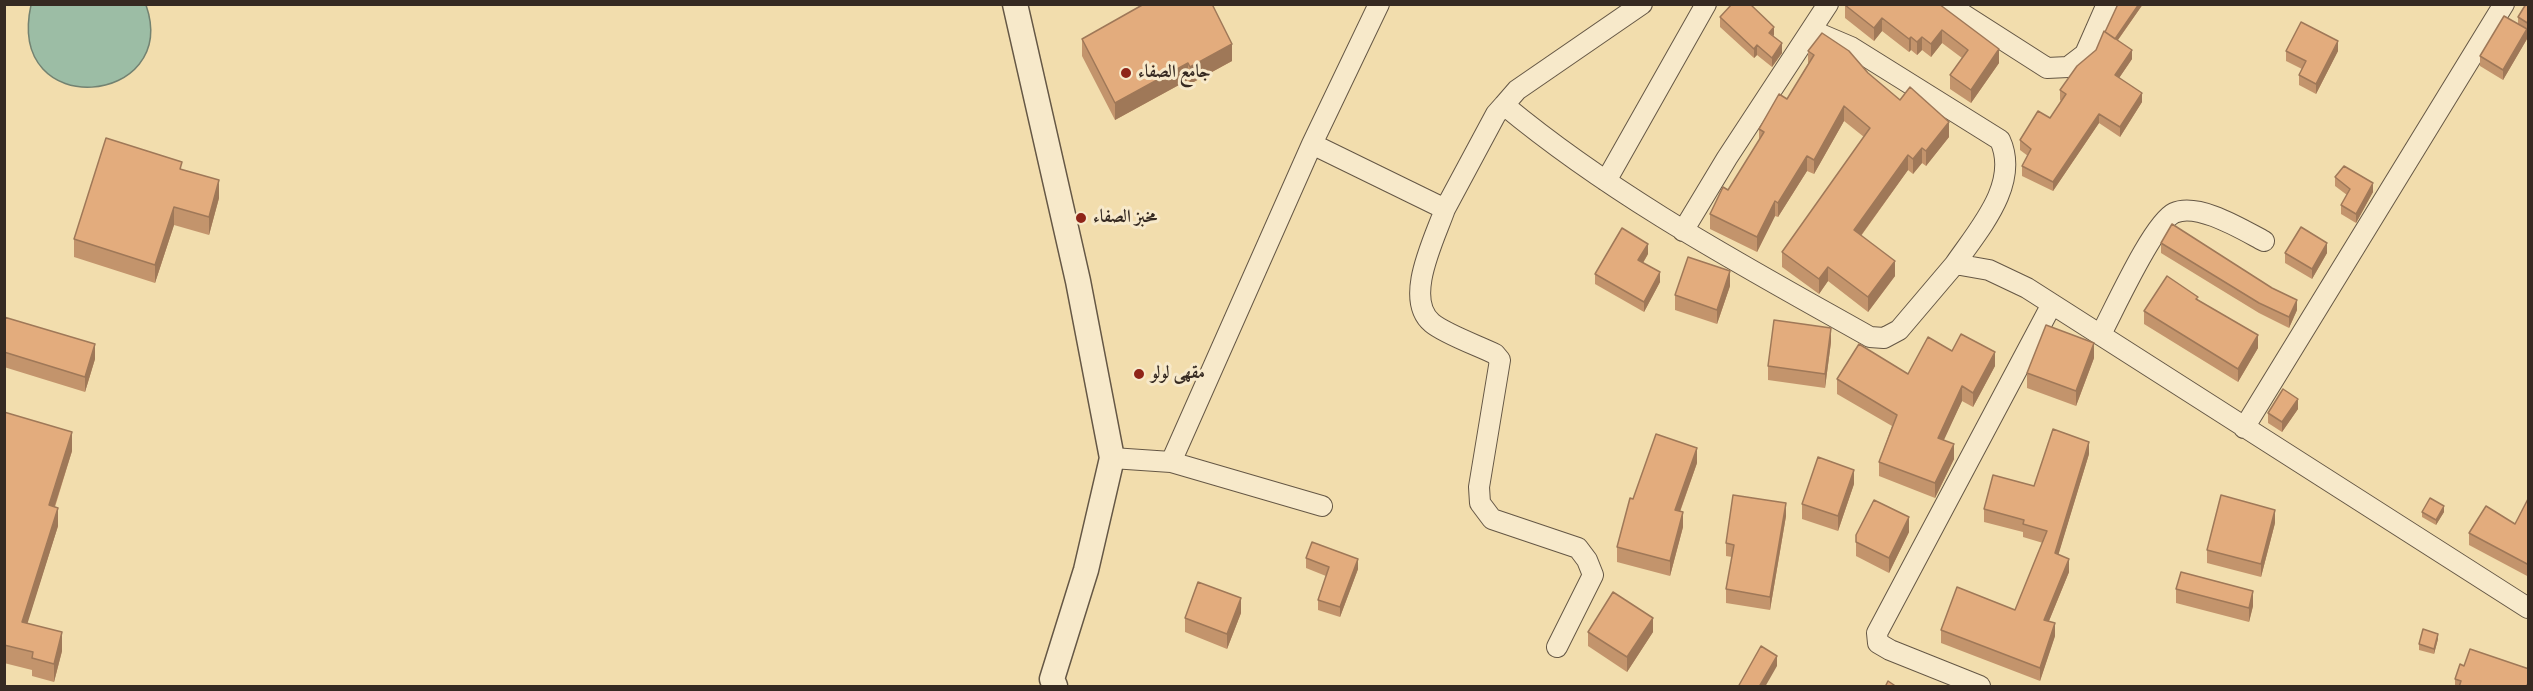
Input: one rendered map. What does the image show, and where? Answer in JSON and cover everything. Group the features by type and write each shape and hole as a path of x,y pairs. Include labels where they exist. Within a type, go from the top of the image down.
{"street":[{"path":"1015,4 1078,281 1112,458 1086,570 1052,680 1055,687"},
{"path":"1171,462 1312,144 1379,4"},
{"path":"1557,647 1593,575 1587,560 1578,548 1491,519 1480,503 1479,487 1500,360 1495,354 1431,323 1419,303 1420,284 1445,209 1496,114 1518,90 1642,4"},
{"path":"1606,181 1706,4"},
{"path":"1683,231 1727,158 1828,4"},
{"path":"1947,4 2047,68 2068,67 2085,54 2107,4"},
{"path":"2244,428 2504,4"},
{"path":"1504,105 1606,181 1683,231 1870,337 1884,338 1899,330 1955,264 1998,196 2007,168 2007,154 2000,140 1851,46 1811,30"},
{"path":"1312,144 1445,209"},
{"path":"2101,334 2158,227 2175,212 2188,210 2226,220 2264,241"},
{"path":"1955,264 1989,270 2026,288 2529,608"},
{"path":"1980,687 1890,650 1878,643 1877,633 2052,304"},
{"path":"1112,458 1171,462 1322,506"}],"shaded area":[{"path":"31,5 146,5 150,39 139,64 118,80 92,87 65,83 43,69 30,43"}],"building":[{"path":"1144,4 1212,4 1232,44 1190,67 1188,63 1115,103 1082,39"},
{"path":"1732,4 1750,4 1774,27 1769,33 1782,43 1772,58 1757,45 1754,49 1720,17"},
{"path":"1846,4 1939,4 1999,49 1971,90 1950,75 1968,50 1942,30 1931,44 1922,37 1917,42 1911,37 1909,39 1882,18 1874,28"},
{"path":"2118,4 2139,4 2115,39 2105,32"},
{"path":"2526,4 2529,4 2529,24 2518,17"},
{"path":"2504,16 2527,29 2503,70 2480,56"},
{"path":"2301,22 2338,41 2316,84 2299,75 2306,61 2286,51"},
{"path":"2104,31 2132,50 2115,75 2142,93 2120,127 2099,114 2053,182 2022,166 2031,149 2020,140 2038,111 2050,118 2066,94 2060,90 2077,66 2096,50"},
{"path":"1822,33 1849,51 1868,73 1900,100 1910,87 1949,122 1926,151 1922,148 1913,159 1908,155 1854,230 1895,261 1868,297 1828,267 1819,279 1782,252 1870,128 1844,106 1814,160 1807,156 1778,203 1775,201 1757,237 1710,214 1723,187 1728,190 1764,132 1759,129 1779,94 1787,99 1814,55 1808,51"},
{"path":"106,138 182,162 180,169 219,180 209,217 174,207 155,265 74,239"},
{"path":"2344,166 2373,183 2356,214 2341,205 2350,189 2335,177"},
{"path":"2172,224 2272,288 2297,300 2289,317 2259,303 2161,243"},
{"path":"2301,227 2327,243 2312,269 2285,253"},
{"path":"1622,228 1648,244 1638,260 1660,272 1644,302 1595,274"},
{"path":"1688,257 1730,271 1717,310 1675,295"},
{"path":"2167,276 2198,297 2196,299 2258,335 2238,369 2144,311"},
{"path":"4,317 95,344 85,377 4,352"},
{"path":"1774,320 1831,328 1825,374 1768,366"},
{"path":"2046,325 2094,343 2076,391 2027,373"},
{"path":"1961,334 1995,352 1973,393 1962,386 1938,438 1954,444 1935,483 1879,462 1897,415 1837,379 1859,344 1908,374 1928,337 1952,351"},
{"path":"2283,389 2298,399 2282,422 2268,413"},
{"path":"4,412 72,432 49,505 58,508 22,622 62,632 54,664 32,658 33,652 4,645"},
{"path":"2053,429 2089,442 2055,553 2069,559 2044,620 2055,623 2040,668 1941,630 1957,587 2015,610 2047,531 2023,524 2024,520 1984,509 1993,475 2034,486"},
{"path":"1656,434 1697,448 1675,510 1683,512 1670,561 1617,547 1630,498 1633,499"},
{"path":"1818,457 1854,470 1838,516 1802,504"},
{"path":"1733,495 1786,503 1770,597 1726,589 1734,545 1726,543"},
{"path":"2221,495 2275,510 2261,564 2207,550"},
{"path":"2529,497 2529,565 2469,533 2486,506 2515,524"},
{"path":"2430,498 2444,506 2436,520 2422,512"},
{"path":"1874,500 1909,517 1889,558 1856,542 1856,535"},
{"path":"1312,542 1358,559 1340,607 1318,600 1329,567 1306,558"},
{"path":"2181,572 2253,591 2249,608 2176,589"},
{"path":"1198,582 1241,598 1227,634 1185,618"},
{"path":"1613,592 1653,618 1627,657 1588,632"},
{"path":"2423,629 2438,634 2434,649 2419,644"},
{"path":"1761,646 1777,656 1759,687 1738,687"},
{"path":"2470,649 2529,669 2529,681 2526,687 2459,687 2461,681 2455,679 2460,664 2464,666"},
{"path":"1888,681 1897,687 1885,687"}],"place":[{"name":"جامع الصفاء","path":"1126,73"},
{"name":"مخبز الصفاء","path":"1081,218"},
{"name":"مقهى لولو","path":"1139,374"}]}
